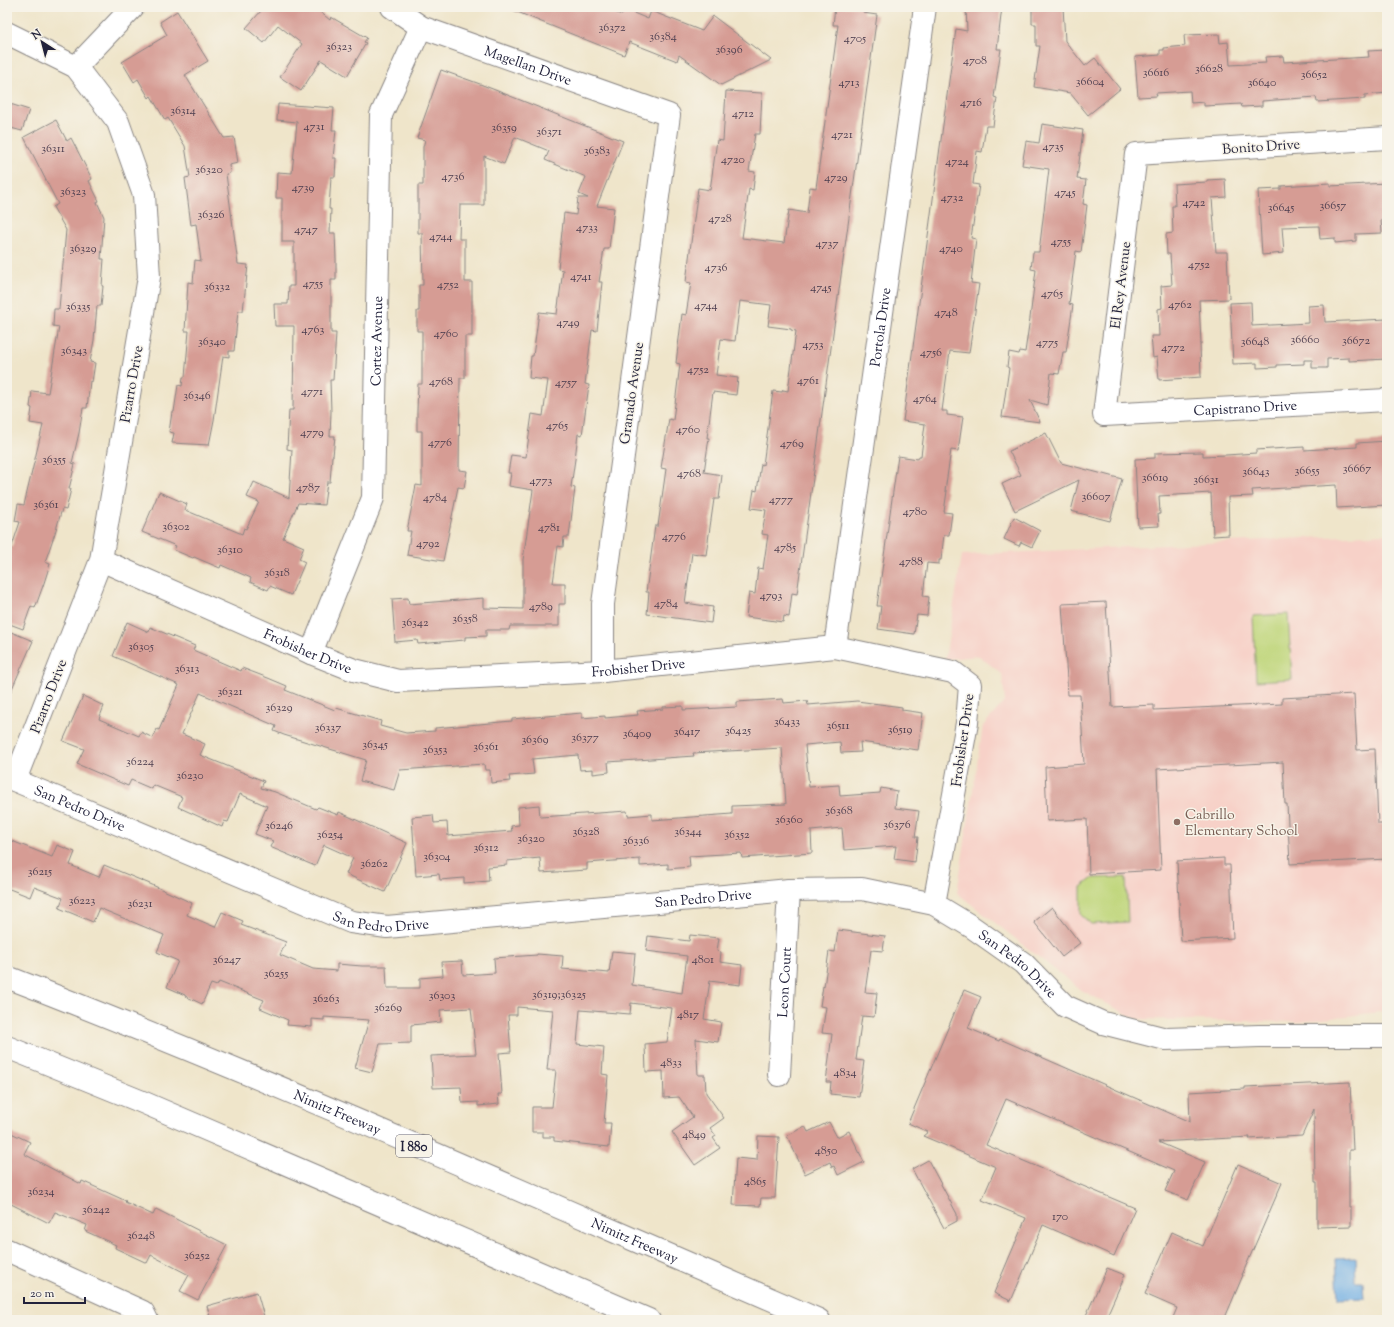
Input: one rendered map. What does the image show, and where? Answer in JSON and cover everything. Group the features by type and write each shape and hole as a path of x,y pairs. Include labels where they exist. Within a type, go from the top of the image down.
{"main road":[{"path":"76,67 133,7"},
{"name":"Magellan Drive","path":"392,7 422,27 669,115"},
{"name":"Portola Drive","path":"835,647 925,7"},
{"name":"Cortez Avenue","path":"311,652 373,498 381,115 422,27"},
{"name":"Pizarro Drive","path":"7,33 76,67 118,122 144,195 149,277 101,560 11,778"},
{"name":"Granado Avenue","path":"603,671 603,604 669,115"},
{"name":"Bonito Drive","path":"1136,154 1387,138"},
{"name":"El Rey Avenue","path":"1104,415 1136,154"},
{"name":"Capistrano Drive","path":"1104,415 1387,400"},
{"name":"Frobisher Drive","path":"101,560 354,670 398,681 603,671 835,647 953,672 970,685 967,723 934,904"},
{"name":"San Pedro Drive","path":"11,778 350,922 387,926 789,890 862,889 934,904 972,927 1023,963 1065,1006 1103,1023 1166,1039 1259,1036 1387,1036"},
{"name":"Leon Court","path":"779,1075 789,890"},
{"name":"Nimitz Freeway","path":"7,977 176,1044 286,1090 819,1320"},
{"path":"7,1046 147,1104 649,1320"},
{"path":"7,1250 143,1312 148,1320"}],"shaded area":[{"name":"Cabrillo Elementary School","path":"1387,534 1387,692 1383,692 1387,752 1387,1011 1300,1022 1136,1019 1081,990 957,893 983,726 1005,701 1002,674 979,656 945,659 962,555"}],"green space":[{"path":"1288,614 1292,679 1256,681 1253,616"},
{"path":"1383,692 1387,692 1387,752"},
{"path":"1126,877 1128,922 1091,924 1081,915 1081,887 1093,878"}],"water":[{"path":"1355,1257 1356,1282 1363,1282 1364,1298 1338,1299 1336,1258"}],"building":[{"path":"257,7 314,7 330,20 331,17 367,38 364,42 366,43 347,76 321,60 301,91 280,77 302,44 278,25 264,43 246,28 261,11"},
{"path":"508,7 602,7 622,15 624,9 648,19 651,11 702,31 713,16 771,60 721,85 679,55 677,61 629,42 624,55"},
{"path":"835,7 864,7 863,13 877,15 797,594 792,593 789,617 784,616 783,622 746,617 749,593 755,594 758,568 763,569 768,535 762,534 766,510 751,508 754,490 757,491 761,464 763,465 773,391 788,391 796,331 768,326 771,305 740,301 735,341 721,339 716,375 738,378 736,395 713,392 707,438 709,438 704,472 722,475 719,499 714,499 706,555 692,553 685,603 713,607 711,623 647,614 649,592 646,592 655,526 658,526 666,469 661,468 669,419 673,420 680,364 676,363 682,314 686,315 691,283 686,282 698,188 710,190 717,140 723,141 726,91 762,93 760,134 755,134 749,171 755,172 753,190 749,189 742,238 784,243 789,210 807,213 810,187 816,188 838,25 833,25"},
{"path":"966,7 1002,7 997,49 1001,49 994,97 997,98 993,126 986,126 982,152 977,151 973,184 979,185 971,238 976,239 971,283 979,284 969,353 950,351 942,411 947,411 947,415 963,417 958,451 951,450 945,491 947,491 944,512 952,513 949,535 944,535 941,560 939,560 939,564 927,563 923,596 929,597 927,616 917,615 914,634 878,629 881,606 877,606 898,456 918,459 919,456 921,456 925,424 903,421 956,29 967,31"},
{"path":"1032,7 1063,7 1065,41 1085,66 1095,58 1120,89 1088,115 1070,93 1034,87 1040,46 1036,46 1036,24 1032,24"},
{"path":"177,11 208,61 185,75 224,138 234,137 238,163 229,165 230,173 226,174 238,264 248,265 243,311 238,311 234,351 229,351 229,357 223,356 209,445 172,443 174,433 169,432 178,385 182,386 183,377 185,377 189,331 185,331 188,282 193,283 195,260 201,261 196,224 191,225 185,178 190,177 185,146 168,118 165,120 151,96 149,98 138,79 134,82 122,62 167,35 160,22"},
{"path":"1219,34 1220,43 1228,42 1230,65 1266,63 1265,57 1283,56 1284,62 1369,57 1368,51 1386,50 1387,93 1365,95 1365,99 1317,102 1316,97 1262,101 1262,106 1242,107 1241,104 1204,106 1204,102 1191,103 1190,91 1156,93 1157,96 1138,97 1135,57 1160,55 1160,50 1164,50 1164,48 1185,46 1184,35"},
{"path":"441,70 623,141 597,206 614,208 609,249 604,249 599,282 602,282 597,331 592,330 585,384 589,385 582,435 578,434 571,487 575,488 569,537 564,537 563,547 558,546 553,583 565,583 565,604 559,604 559,626 510,626 509,630 486,630 486,636 465,637 465,640 418,644 417,640 395,642 392,599 408,598 409,604 484,598 484,608 523,609 523,560 533,490 509,486 511,473 508,473 511,455 526,457 532,414 543,416 548,380 529,378 531,356 533,356 539,312 557,314 563,270 558,269 564,213 576,215 578,198 588,198 579,194 586,177 545,160 549,151 515,137 504,164 484,156 484,205 460,205 459,239 465,239 465,282 472,282 472,336 465,336 465,378 460,378 459,470 467,471 464,488 458,487 443,561 407,555 411,531 407,531 416,485 422,486 422,431 417,431 418,384 422,384 422,331 417,331 417,311 419,311 419,285 423,285 422,233 418,233 418,185 423,185 423,147 425,140 417,138"},
{"path":"7,103 29,110 22,131 7,127"},
{"path":"278,104 334,108 332,130 336,130 333,158 336,158 335,177 331,177 329,209 331,209 330,233 335,233 336,259 336,280 331,280 331,333 336,333 333,380 330,380 330,436 335,436 330,482 327,482 324,505 298,503 283,538 304,547 299,559 305,562 291,595 270,586 268,590 250,582 251,578 221,565 220,568 174,550 176,546 142,532 159,492 187,504 185,510 242,534 259,502 247,497 254,482 289,498 292,450 287,449 289,410 293,410 294,326 275,326 274,304 288,304 289,286 294,286 294,242 282,242 282,198 276,198 277,172 292,173 297,122 277,120"},
{"path":"56,120 67,141 71,138 92,179 89,181 99,201 97,202 104,217 101,259 104,259 103,286 101,306 97,306 94,340 90,362 95,363 92,382 90,381 87,408 83,408 72,463 75,464 69,489 71,489 66,510 62,509 45,562 50,564 44,583 35,608 31,606 23,629 7,623 7,561 20,522 15,521 18,504 24,505 43,425 30,423 32,408 30,407 32,391 48,393 59,327 53,326 54,309 59,309 66,230 53,207 58,204 24,137"},
{"path":"1042,124 1083,130 1077,179 1086,180 1083,204 1087,205 1081,252 1076,251 1069,304 1073,305 1066,352 1063,352 1059,374 1051,373 1047,405 1030,400 1040,422 1002,417 1009,368 1007,367 1009,352 1019,354 1020,351 1025,352 1030,318 1036,270 1031,269 1033,252 1039,252 1049,169 1022,165 1026,141 1039,143"},
{"path":"1225,179 1226,197 1212,198 1216,252 1227,252 1229,299 1199,300 1201,377 1159,380 1157,357 1153,358 1151,336 1159,336 1158,309 1162,308 1161,286 1172,285 1170,254 1167,254 1166,234 1173,233 1172,206 1175,206 1174,184 1207,182 1207,180"},
{"path":"1330,183 1330,186 1387,183 1387,220 1381,220 1382,233 1356,234 1356,241 1335,243 1335,238 1320,239 1319,226 1282,227 1284,253 1262,255 1258,190 1281,189 1281,186"},
{"path":"1251,302 1252,326 1309,323 1308,306 1324,305 1325,322 1387,319 1387,359 1349,361 1349,358 1327,359 1327,368 1312,368 1312,360 1304,360 1304,364 1277,365 1277,367 1257,368 1257,363 1233,364 1230,303"},
{"path":"1046,433 1061,463 1122,479 1110,521 1071,511 1079,480 1015,511 1002,484 1021,475 1009,451"},
{"path":"1387,441 1387,505 1337,508 1336,485 1252,490 1253,496 1228,497 1229,535 1213,536 1211,493 1159,496 1159,526 1138,527 1135,459 1155,458 1155,453 1203,452 1203,456 1226,455 1256,453 1256,450 1304,447 1304,450 1357,447 1357,443"},
{"path":"1014,517 1040,531 1032,547 1021,542 1019,546 1004,539"},
{"path":"1106,602 1112,707 1154,705 1154,710 1282,704 1282,698 1354,694 1357,750 1375,749 1378,824 1387,824 1387,859 1290,864 1283,762 1157,769 1161,870 1089,874 1087,819 1047,821 1045,767 1084,764 1080,695 1068,695 1062,604"},
{"path":"127,622 149,632 150,627 195,646 193,650 241,671 242,668 287,686 285,690 335,710 336,708 381,721 380,726 406,733 435,731 435,728 512,721 512,719 582,713 582,718 605,716 605,718 638,715 637,711 663,709 663,707 683,706 683,710 737,707 737,702 783,699 784,703 807,701 808,705 857,701 902,707 902,710 923,713 918,750 860,742 861,752 841,753 840,742 805,745 809,787 839,785 840,796 880,793 881,788 897,791 895,808 919,811 915,837 918,837 915,862 894,859 896,846 844,850 842,828 811,831 812,853 742,858 741,853 689,856 690,867 668,869 668,864 640,866 640,859 587,863 587,870 541,873 540,858 507,861 507,865 488,867 489,881 464,883 464,878 440,880 439,874 416,876 412,817 433,815 434,823 447,822 448,836 512,831 511,826 519,825 518,807 539,805 540,817 627,811 628,816 652,814 652,820 732,814 732,806 786,804 782,748 693,753 694,756 608,762 609,772 593,774 593,769 580,770 578,755 532,759 534,774 509,776 510,781 491,783 490,770 485,770 484,764 400,770 394,790 360,781 366,760 274,731 276,726 200,693 182,734 205,744 200,755 264,781 261,788 275,792 316,809 318,807 338,815 339,812 407,843 385,892 346,874 353,858 324,845 315,866 270,847 273,841 255,834 267,806 240,794 228,822 224,821 222,827 178,807 182,797 153,785 152,789 131,780 128,786 77,764 84,749 63,741 83,696 104,706 99,719 139,736 141,732 153,738 157,729 159,730 179,685 113,656"},
{"path":"11,632 33,641 7,700 7,642"},
{"path":"7,839 52,857 57,845 75,852 70,865 99,877 104,865 150,884 192,903 187,915 215,927 222,912 243,921 241,925 286,942 280,955 313,969 337,971 337,964 386,966 387,988 420,988 420,978 443,976 442,962 462,961 463,975 495,973 494,958 537,954 563,956 562,969 609,973 612,951 635,953 632,985 682,993 687,956 646,951 648,936 689,941 690,935 719,938 717,951 721,952 720,962 742,965 740,985 710,981 704,1019 721,1022 718,1042 696,1039 698,1075 705,1075 706,1093 724,1118 710,1128 716,1136 713,1138 720,1148 695,1165 672,1132 693,1117 679,1097 664,1098 663,1071 646,1072 645,1044 667,1042 672,1008 631,1003 630,1014 580,1010 577,1044 604,1047 602,1074 608,1075 604,1123 611,1123 609,1147 554,1141 554,1137 543,1137 543,1132 532,1132 532,1107 552,1107 556,1070 547,1070 553,1010 517,1007 517,1015 508,1015 511,1052 499,1053 502,1094 498,1094 499,1104 478,1106 478,1102 462,1103 461,1087 433,1088 431,1056 476,1054 471,1008 440,1010 441,1022 411,1025 411,1043 380,1044 372,1072 355,1068 369,1020 324,1017 324,1020 312,1019 312,1027 287,1025 288,1020 260,1008 264,1000 219,982 217,986 211,984 202,1004 167,987 178,961 157,952 164,935 99,908 93,922 59,908 63,898 34,887 30,897 7,888"},
{"path":"1224,858 1224,865 1230,865 1233,938 1181,941 1177,861"},
{"path":"1052,907 1080,943 1062,957 1034,922"},
{"path":"838,930 885,936 883,951 871,950 865,992 877,993 874,1017 862,1016 856,1060 864,1061 859,1097 830,1094 831,1082 826,1082 832,1034 822,1033 826,1007 820,1006 829,951 835,952"},
{"path":"964,990 981,997 968,1028 999,1041 1000,1039 1190,1122 1189,1092 1245,1089 1245,1087 1350,1082 1353,1150 1349,1150 1349,1207 1351,1207 1351,1226 1317,1227 1314,1109 1302,1136 1158,1142 1205,1162 1188,1200 1165,1191 1174,1171 1006,1099 986,1145 1135,1208 1114,1256 1043,1225 1011,1301 994,1293 1026,1218 982,1200 996,1167 923,1136 928,1132 908,1123"},
{"path":"829,1122 837,1137 849,1131 864,1162 838,1175 834,1166 832,1167 830,1162 805,1174 787,1136 805,1126 808,1132"},
{"path":"7,1131 30,1142 24,1154 81,1184 82,1181 153,1215 156,1209 227,1245 198,1300 180,1291 189,1275 151,1255 147,1263 115,1248 116,1245 85,1231 87,1225 55,1212 49,1223 7,1202"},
{"path":"758,1136 779,1137 775,1198 761,1198 760,1206 733,1205 736,1158 757,1160"},
{"path":"928,1160 957,1214 957,1221 944,1228 912,1169"},
{"path":"1238,1164 1282,1183 1224,1320 1172,1320 1177,1308 1145,1294 1172,1232 1203,1246"},
{"path":"1107,1268 1125,1275 1105,1320 1084,1320"},
{"path":"257,1292 265,1320 211,1320 207,1306"}],"place":[{"name":"Cabrillo Elementary School","path":"1177,822"}]}
